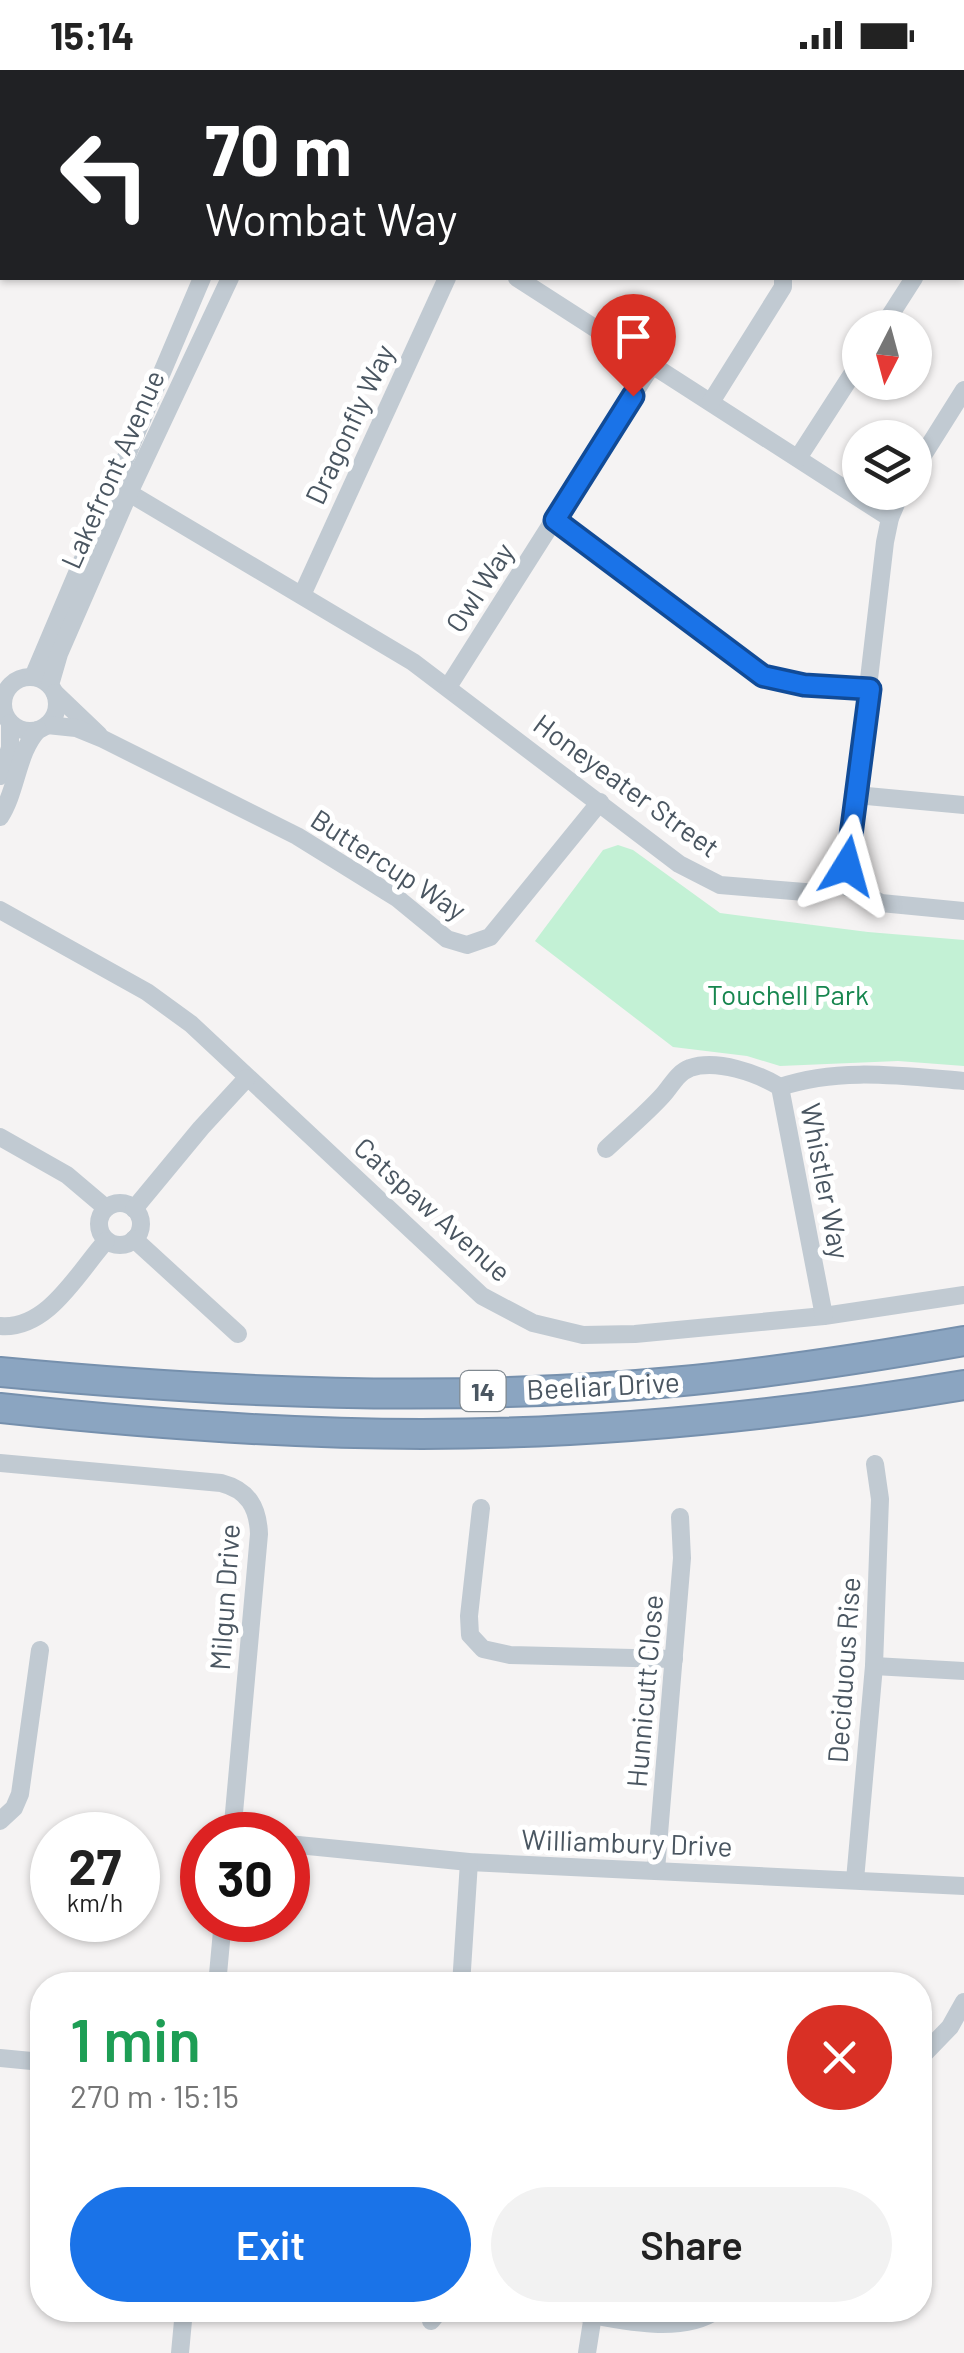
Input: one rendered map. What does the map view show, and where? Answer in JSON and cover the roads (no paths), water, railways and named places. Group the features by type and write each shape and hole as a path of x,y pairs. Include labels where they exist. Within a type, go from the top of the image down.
{"highway":[{"name":"Beeliar Drive","path":"0,1372 144,1386 297,1392 455,1392 671,1382 852,1360 964,1341"},
{"name":"Beeliar Drive","path":"0,1408 242,1429 423,1434 515,1432 768,1414 964,1385"}],"street":[{"name":"Lakefront Avenue","path":"46,685 201,280"},
{"name":"Lakefront Avenue","path":"122,488 229,280"},
{"name":"Dragonfly Way","path":"302,595 446,280"},
{"path":"519,280 890,518"},
{"path":"711,402 783,287 783,280"},
{"path":"894,310 913,280"},
{"name":"Owl Way","path":"448,687 652,364"},
{"path":"798,458 842,390"},
{"path":"932,444 961,402"},
{"name":"Honeyeater Street","path":"122,488 448,687 679,864 720,885 817,893 839,883"},
{"path":"893,510 850,851 839,883 881,903 964,911"},
{"path":"555,520 763,676 804,685 870,689"},
{"path":"0,776 10,748 4,688 19,679 46,685 58,707 30,739 15,788 0,817"},
{"name":"Buttercup Way","path":"46,685 103,739"},
{"path":"5,714 23,730 42,728"},
{"name":"Buttercup Way","path":"42,728 76,728 103,739 297,836 397,898 446,938 467,945 490,937 600,802"},
{"path":"856,795 964,805"},
{"name":"Catspaw Avenue","path":"0,910 147,992 191,1024 482,1296 533,1323 583,1334 635,1334 824,1316 964,1295"},
{"name":"Whistler Way","path":"606,1148 664,1094 679,1074 694,1066 731,1068 762,1076 780,1087 824,1316"},
{"path":"780,1087 810,1077 846,1074 964,1081"},
{"path":"134,1210 247,1078"},
{"path":"0,1137 68,1175 106,1208"},
{"path":"124,1204 134,1210 140,1228 134,1239 120,1245 106,1241 99,1228 106,1208 124,1204"},
{"path":"134,1239 238,1334"},
{"path":"0,1326 20,1325 45,1311 106,1241"},
{"name":"Milgun Drive","path":"0,1463 222,1483 235,1487 254,1504 260,1534 234,1812"},
{"name":"Deciduous Rise","path":"855,1880 874,1666 880,1499 876,1464"},
{"path":"480,1508 468,1616 470,1649 510,1655 674,1658"},
{"name":"Hunnicutt Close","path":"656,1870 682,1558 680,1517"},
{"path":"0,1821 14,1808 20,1794 40,1650"},
{"path":"874,1666 964,1671"},
{"name":"Williambury Drive","path":"310,1846 469,1862 964,1886"},
{"path":"462,1972 469,1862"},
{"path":"218,1972 222,1942"},
{"path":"932,2046 950,2027 964,2002"},
{"path":"0,2058 30,2061"},
{"path":"180,2353 183,2322"},
{"path":"587,2353 592,2322"},
{"path":"651,2322 691,2322"}],"park label":[{"name":"Touchell Park","path":"788,994"}]}
